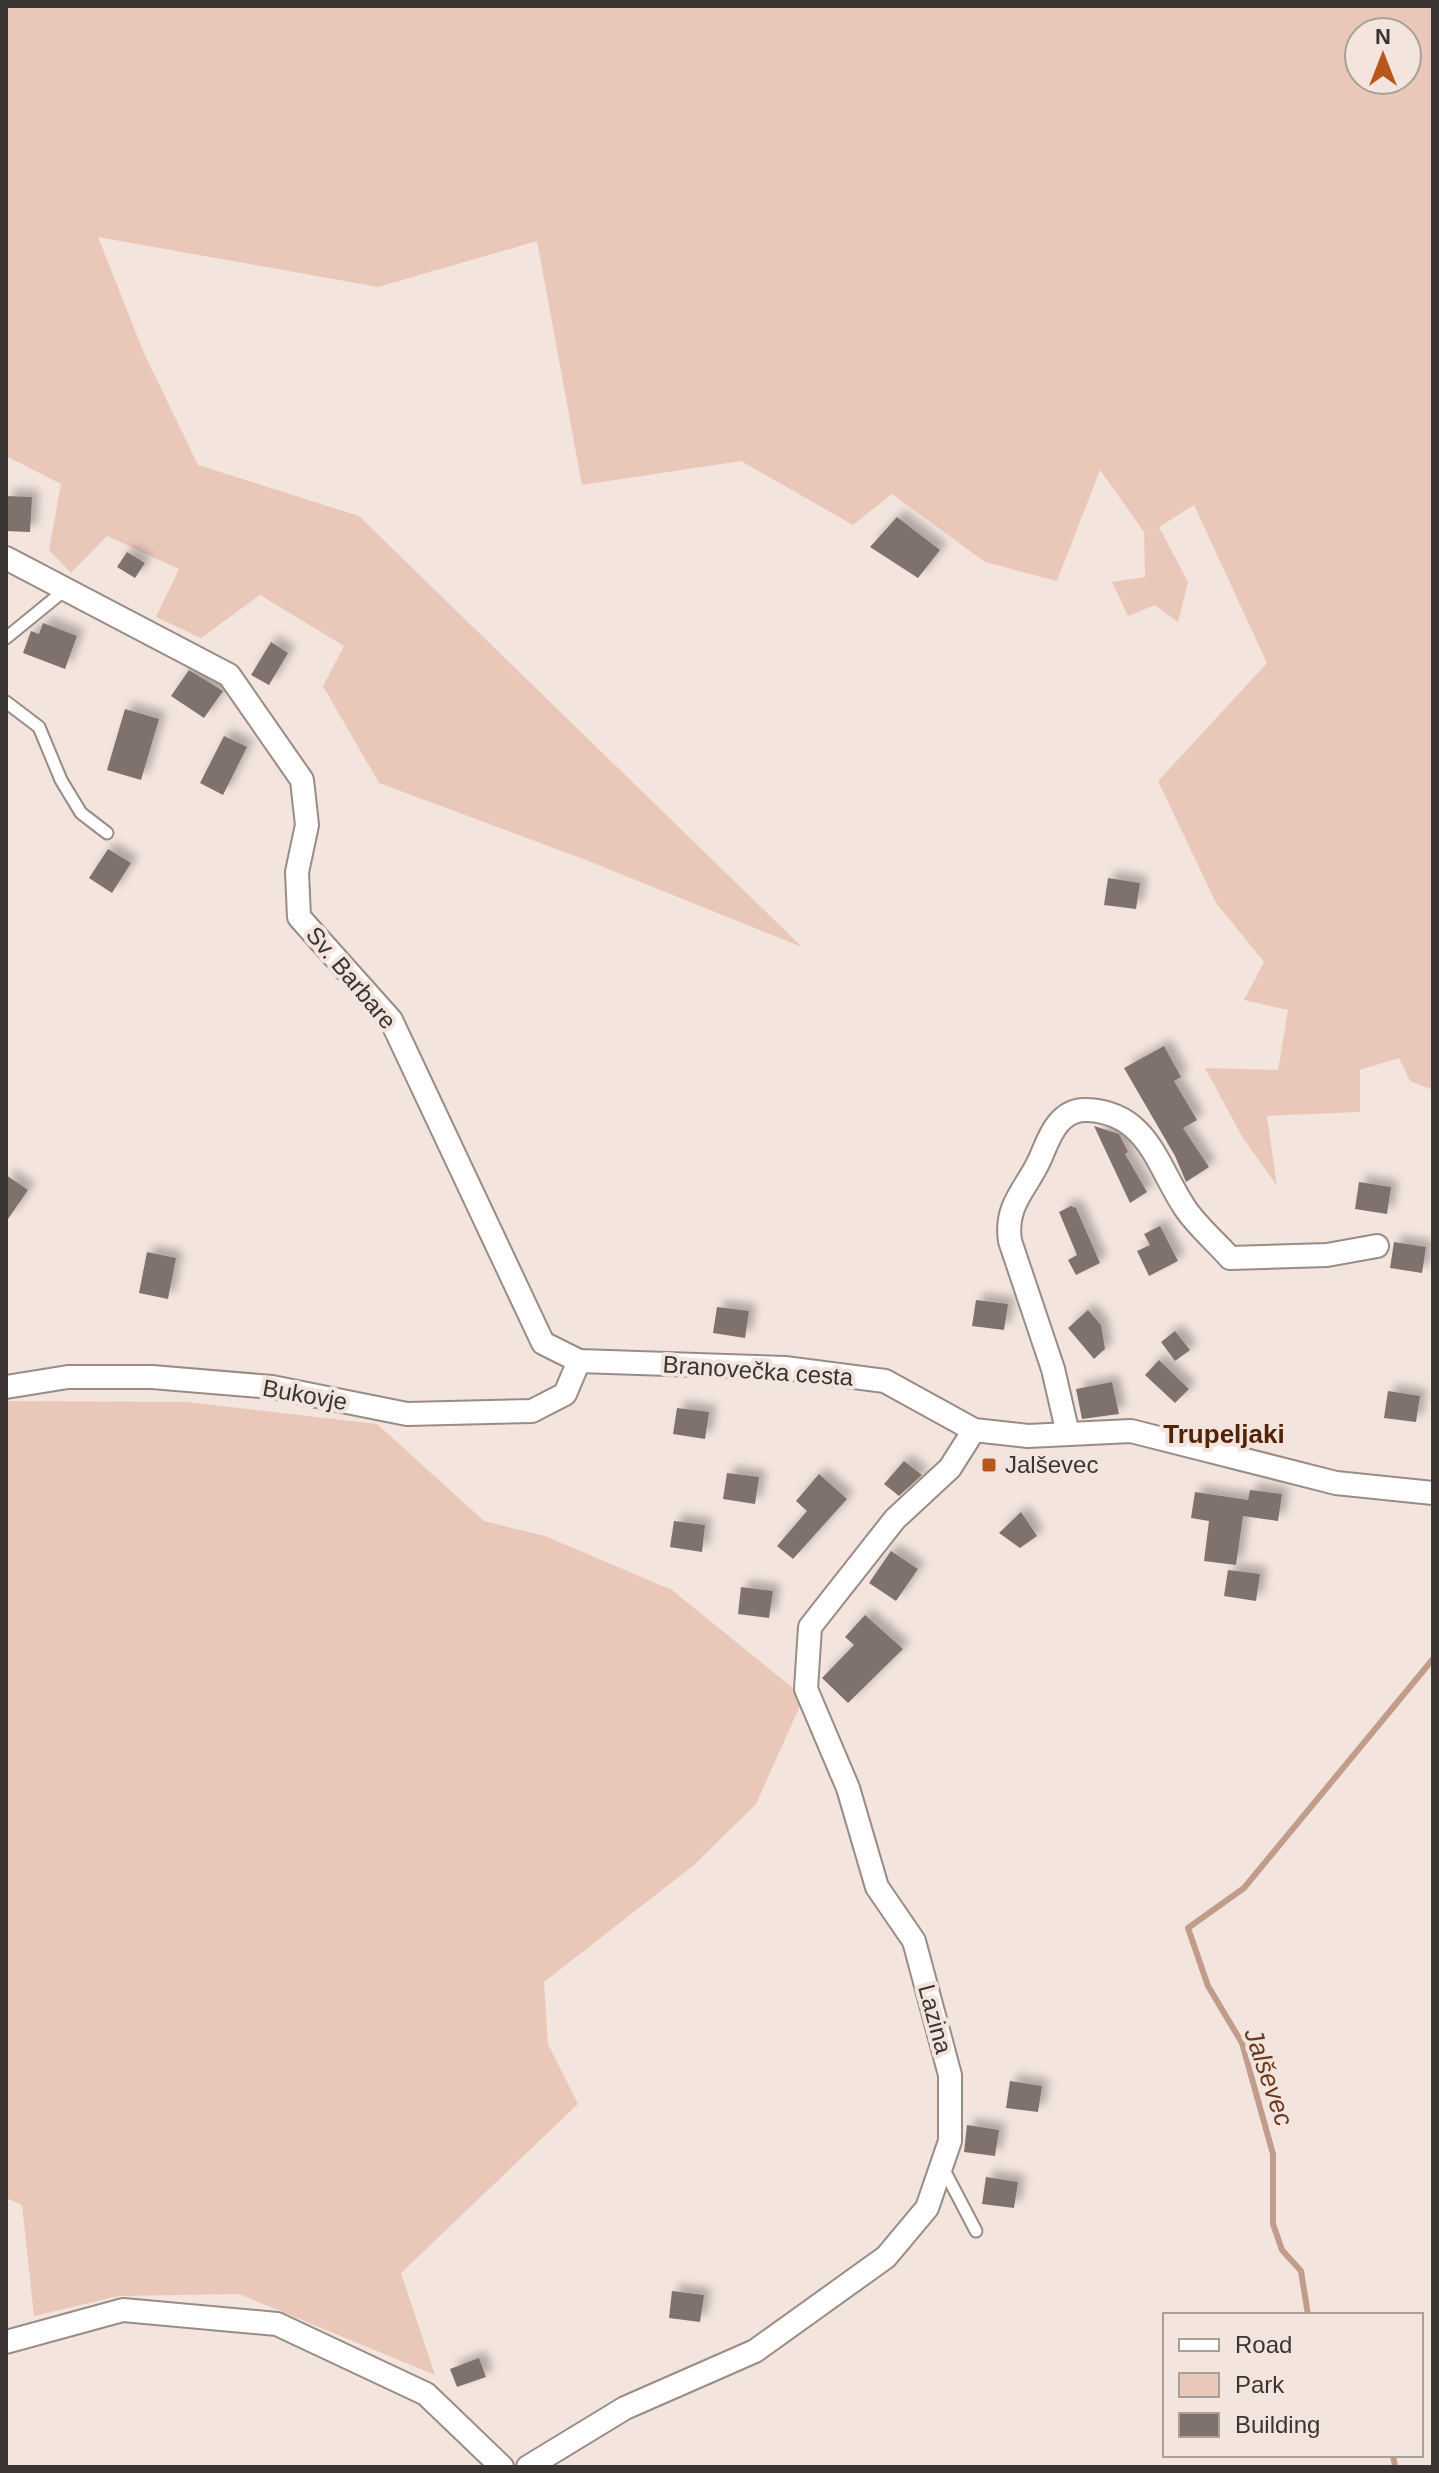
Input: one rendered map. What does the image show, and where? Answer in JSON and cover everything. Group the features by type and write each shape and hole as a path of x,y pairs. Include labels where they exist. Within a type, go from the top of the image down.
{"street":[{"name":"Sv. Barbare","path":"6,558 229,675 302,780 307,825 297,872 299,917 391,1020 543,1343 579,1361"},
{"path":"1068,1434 1053,1369 1010,1241 1007,1221 1040,1162 1053,1126 1079,1109 1107,1111 1129,1121 1156,1155 1186,1210 1230,1258 1327,1255 1377,1246"},
{"name":"Bukovje","path":"6,1387 68,1377 152,1377 272,1387 407,1414 532,1411 565,1394 579,1361"},
{"name":"Branovečka cesta","path":"579,1361 785,1368 885,1381 974,1430 1028,1436 1131,1431 1322,1480 1433,1493"},
{"name":"Lazina","path":"528,2467 625,2408 755,2351 886,2257 927,2208 950,2141 950,2075 914,1941 877,1887 848,1788 806,1689 810,1627 895,1519 950,1468 974,1430"},
{"path":"6,2342 123,2310 277,2324 426,2394 502,2467"}],"lane":[{"path":"6,638 66,589"},
{"path":"6,702 39,727 61,780 81,813 107,833"},
{"path":"943,2167 976,2231"}],"green space":[{"path":"6,6 1433,6 1433,1090 1410,1081 1399,1058 1360,1070 1360,1112 1267,1116 1277,1186 1243,1138 1205,1068 1278,1070 1288,1010 1244,1000 1264,962 1216,903 1158,781 1267,663 1194,505 1159,527 1188,582 1178,622 1155,605 1128,616 1112,582 1145,577 1144,532 1100,470 1057,581 985,562 892,494 853,525 741,461 582,485 537,241 378,287 98,237 144,353 198,465 359,516 802,947 586,860 379,783 323,686 344,646 260,595 201,638 156,617 179,569 107,536 71,573 49,550 61,484 6,456"},
{"path":"6,1401 188,1402 377,1424 484,1521 545,1536 672,1590 804,1697 756,1804 694,1865 544,1982 548,2044 578,2104 401,2273 435,2375 239,2294 119,2296 34,2316 22,2205 6,2198"}],"building":[{"path":"6,496 32,497 30,532 6,531"},
{"path":"897,517 940,550 918,578 870,547"},
{"path":"127,552 145,563 135,578 117,567"},
{"path":"43,623 77,636 65,669 23,653 31,631 39,634"},
{"path":"271,642 288,653 269,685 251,675"},
{"path":"189,670 223,691 204,718 171,696"},
{"path":"125,709 159,719 141,780 107,770"},
{"path":"224,736 247,747 223,795 200,783"},
{"path":"108,849 131,863 112,893 89,878"},
{"path":"1108,878 1140,883 1136,909 1104,905"},
{"path":"1164,1046 1181,1077 1174,1081 1197,1120 1183,1128 1209,1167 1186,1182 1175,1156 1124,1068"},
{"path":"1094,1126 1119,1134 1128,1152 1125,1154 1147,1192 1130,1203"},
{"path":"6,1175 28,1190 6,1222"},
{"path":"1359,1182 1391,1187 1387,1214 1355,1209"},
{"path":"1071,1206 1076,1208 1100,1263 1076,1275 1068,1260 1077,1255 1059,1212"},
{"path":"1160,1226 1178,1261 1149,1276 1137,1251 1150,1245 1144,1234"},
{"path":"1394,1242 1426,1247 1422,1273 1390,1268"},
{"path":"147,1252 176,1258 168,1299 139,1293"},
{"path":"976,1300 1008,1304 1004,1330 972,1326"},
{"path":"717,1307 749,1311 745,1338 713,1333"},
{"path":"1088,1310 1101,1325 1105,1349 1094,1359 1068,1328"},
{"path":"1175,1331 1190,1350 1175,1361 1161,1342"},
{"path":"1159,1360 1189,1389 1175,1403 1145,1375"},
{"path":"1112,1382 1119,1414 1082,1419 1076,1389"},
{"path":"1388,1391 1420,1396 1416,1422 1384,1418"},
{"path":"677,1408 709,1412 705,1439 673,1434"},
{"path":"904,1461 922,1475 899,1496 884,1484"},
{"path":"727,1473 759,1477 755,1504 723,1499"},
{"path":"819,1474 847,1499 793,1559 777,1546 807,1511 796,1501"},
{"path":"1250,1490 1282,1494 1278,1521 1243,1516 1236,1565 1204,1561 1209,1521 1191,1518 1195,1492 1248,1500"},
{"path":"1021,1512 1037,1536 1020,1548 999,1533"},
{"path":"674,1521 705,1525 702,1552 670,1547"},
{"path":"891,1551 918,1569 896,1601 869,1583"},
{"path":"1228,1570 1260,1574 1256,1601 1224,1596"},
{"path":"741,1587 773,1591 769,1618 738,1614"},
{"path":"865,1615 903,1649 848,1703 822,1678 854,1645 845,1637"},
{"path":"1010,2081 1042,2086 1038,2112 1006,2108"},
{"path":"967,2125 999,2130 995,2156 964,2152"},
{"path":"986,2177 1018,2182 1014,2208 982,2204"},
{"path":"672,2291 704,2295 700,2322 669,2318"},
{"path":"479,2358 486,2377 457,2387 450,2369"}],"waterway":[{"name":"Jalševec","path":"1308,2313 1301,2271 1282,2250 1273,2224 1273,2154 1242,2043 1208,1986 1188,1928 1244,1888 1433,1659"},
{"name":"Jalševec","path":"1393,2457 1395,2467"}],"place":[{"name":"Jalševec","path":"989,1465"}],"district":[{"name":"Trupeljaki","path":"1224,1434"}]}
